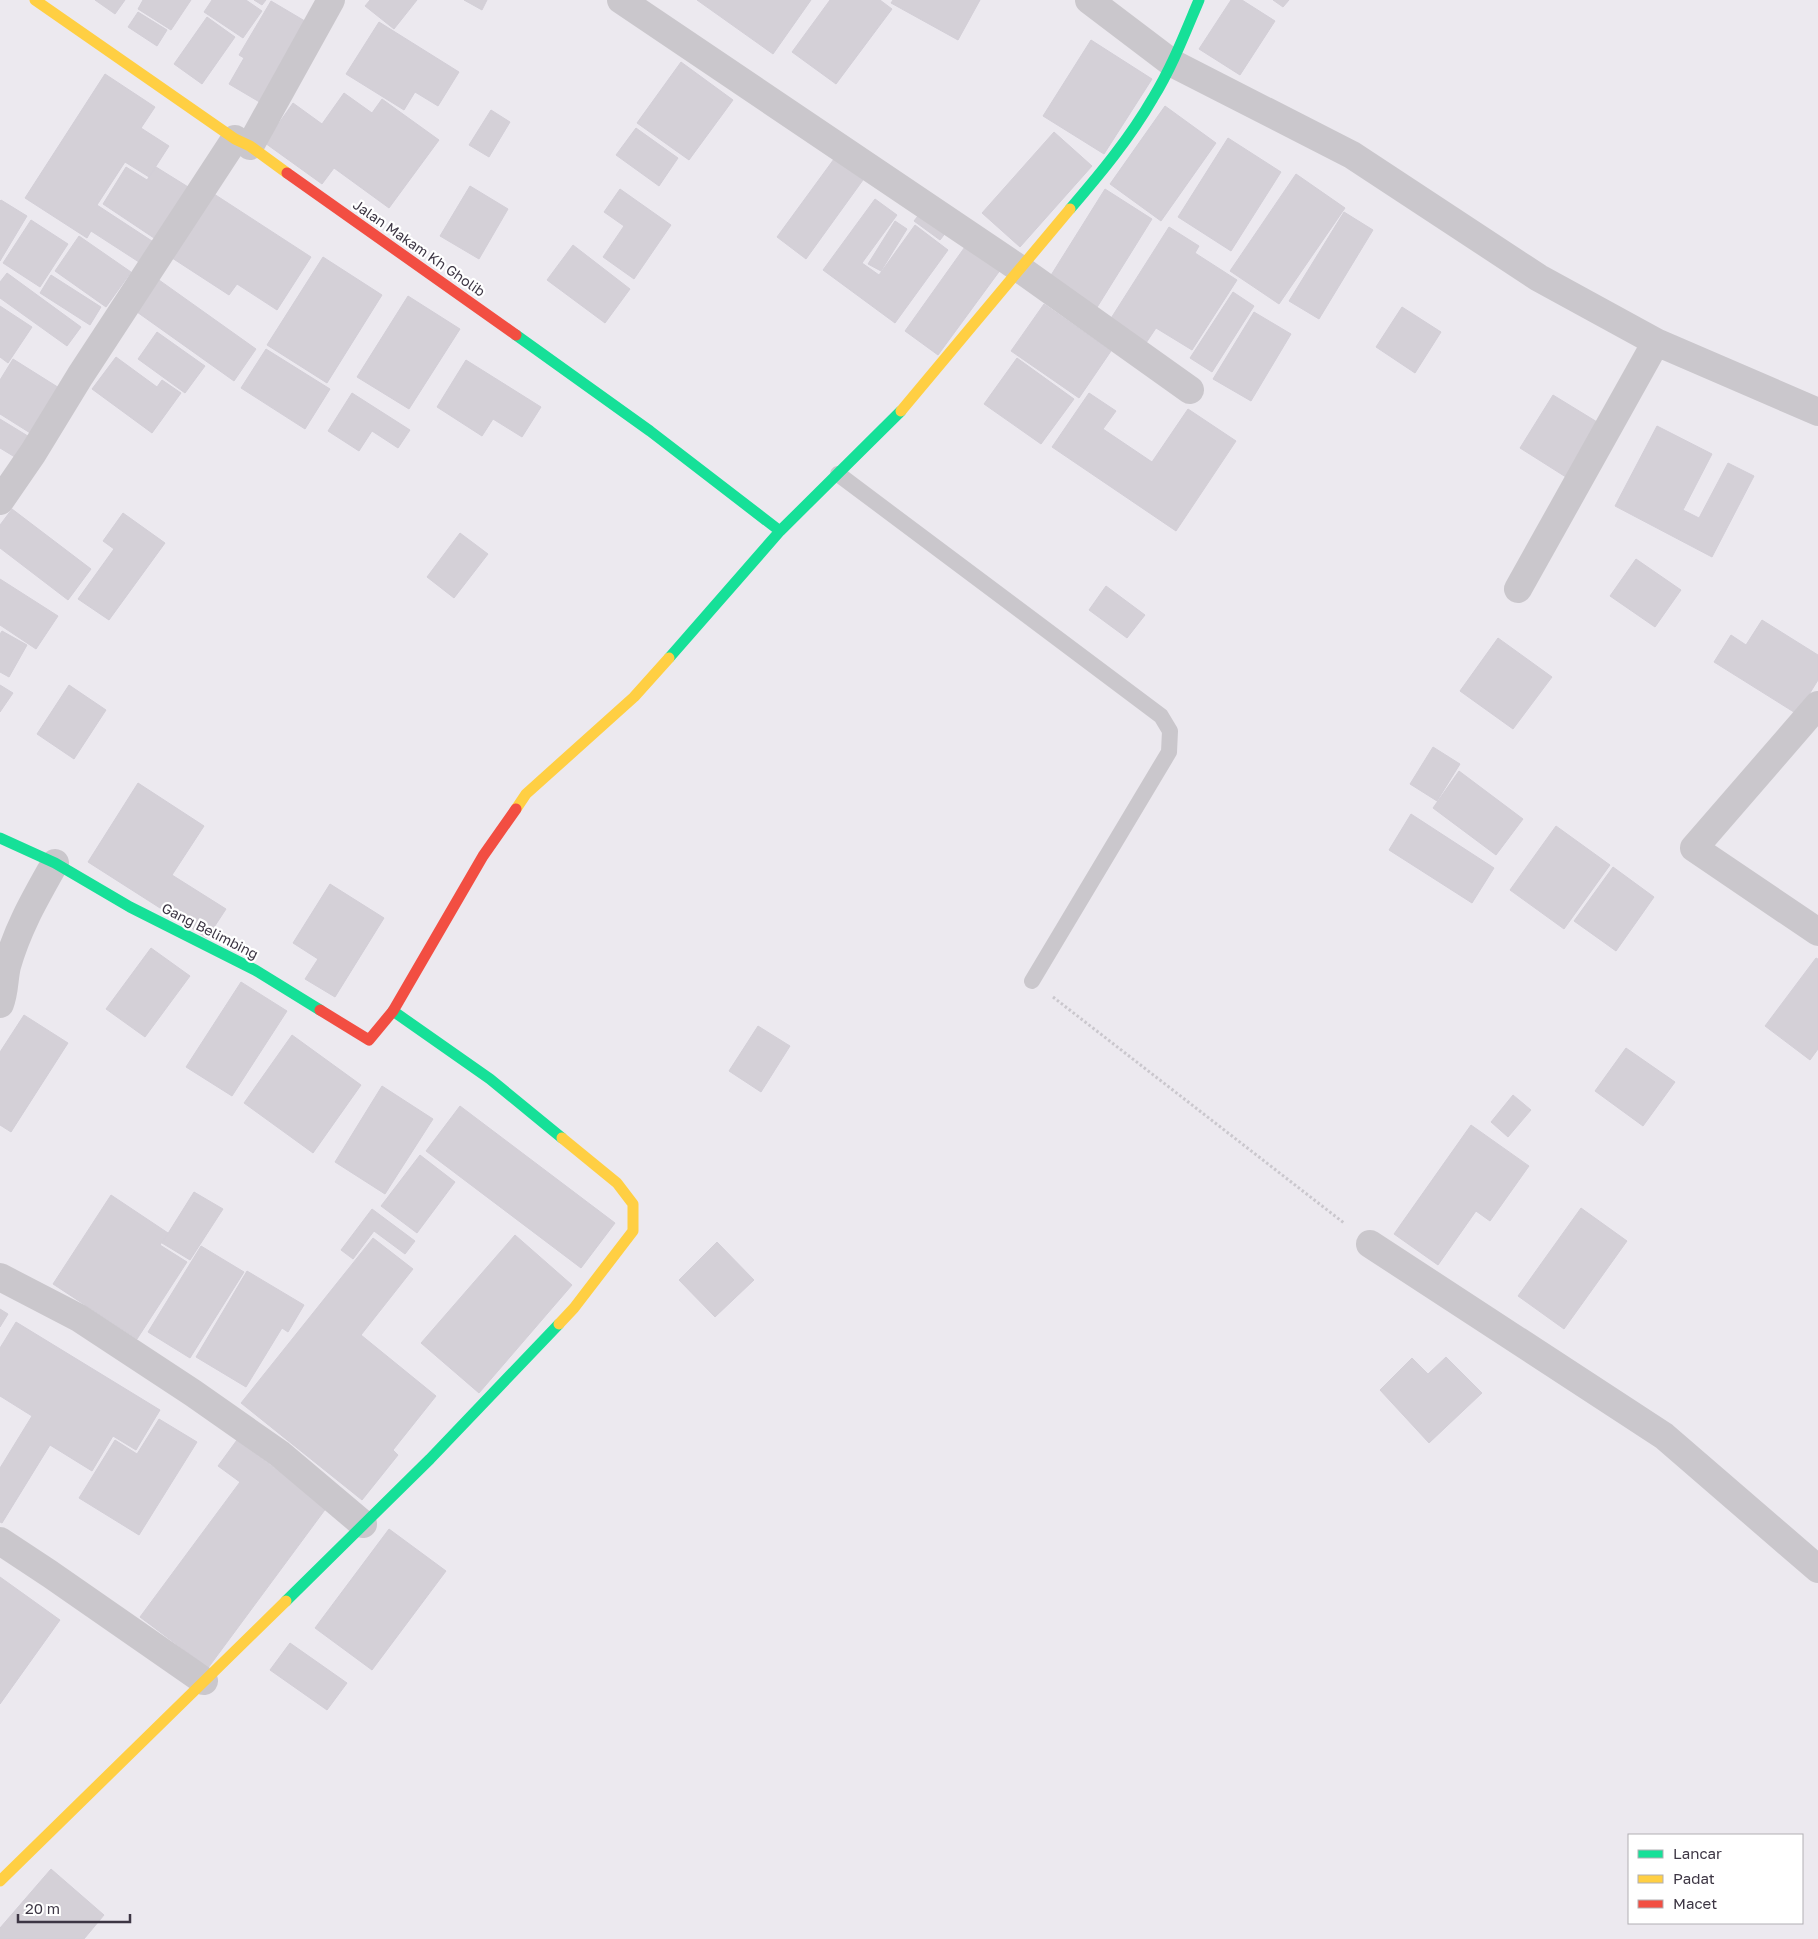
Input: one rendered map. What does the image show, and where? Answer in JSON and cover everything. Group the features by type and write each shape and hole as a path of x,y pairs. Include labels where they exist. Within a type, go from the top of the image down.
{"street":[{"name":"Jalan Makam Kh Gholib","path":"35,0 242,143 642,425 780,530"},
{"path":"0,501 33,453 80,376 242,143 331,0"},
{"path":"621,0 1020,269 1190,390"},
{"path":"1089,0 1172,63 1352,155 1540,278 1656,342 1818,412"},
{"path":"0,1881 430,1459 574,1308 634,1231 634,1204 617,1183 490,1079 393,1011 483,856 526,794 634,698 780,530 906,406 1129,136 1154,97 1172,63 1199,0"},
{"path":"1518,589 1656,342"},
{"path":"1818,705 1694,848 1818,932"},
{"name":"Gang Belimbing","path":"0,838 56,863 130,907 254,970 369,1040 393,1011"},
{"path":"0,1004 7,967 25,915 56,863"},
{"path":"1370,1244 1664,1436 1818,1569"},
{"path":"0,1277 78,1318 193,1393 280,1454 363,1524"},
{"path":"0,1541 204,1681"}],"lane":[{"path":"838,474 1161,716 1170,731 1168,752 1032,981"}],"path":[{"path":"1032,981 1370,1244"}],"building":[{"path":"95,0 125,0 115,14"},
{"path":"143,0 191,0 171,30 138,9"},
{"path":"212,0 246,0 262,11 243,38 204,12"},
{"path":"254,0 266,0 262,5"},
{"path":"370,0 417,0 394,29 365,6"},
{"path":"464,0 487,0 482,10"},
{"path":"697,0 811,0 773,54"},
{"path":"830,0 880,0 892,9 836,84 792,52"},
{"path":"893,0 980,0 958,40 891,3"},
{"path":"1231,0 1242,0 1275,21 1240,75 1199,49"},
{"path":"1273,0 1289,0 1283,7"},
{"path":"271,1 315,27 268,107 229,84 244,58 239,55"},
{"path":"138,12 167,30 157,46 128,27"},
{"path":"207,17 235,37 202,84 174,64"},
{"path":"379,22 459,72 438,106 415,92 404,110 346,74"},
{"path":"1091,40 1152,79 1104,154 1043,116"},
{"path":"681,62 733,100 689,160 637,123"},
{"path":"105,74 155,107 141,128 169,146 149,177 125,162 97,205 155,243 142,264 91,231 87,238 25,198"},
{"path":"344,93 372,113 382,99 439,140 389,208 334,168 322,184 265,143 293,103 322,124"},
{"path":"1165,106 1216,143 1161,221 1110,184"},
{"path":"491,110 510,122 489,157 469,145"},
{"path":"636,128 678,158 659,186 616,155"},
{"path":"1054,132 1092,166 1020,247 982,213"},
{"path":"1228,138 1281,172 1231,251 1178,217"},
{"path":"834,159 863,180 806,259 777,237"},
{"path":"126,167 147,180 156,167 193,190 160,242 103,204"},
{"path":"1296,174 1345,208 1279,304 1230,271"},
{"path":"470,186 508,209 479,259 440,236"},
{"path":"620,189 671,225 634,279 603,257 624,226 604,212"},
{"path":"1105,189 1152,219 1096,309 1048,280"},
{"path":"211,192 311,257 277,310 237,284 229,295 169,256"},
{"path":"875,199 897,215 862,263 879,275 915,225 948,250 895,323 823,270"},
{"path":"0,201 27,216 0,261"},
{"path":"924,208 950,227 940,240 914,221"},
{"path":"1344,212 1373,230 1319,319 1289,301"},
{"path":"31,220 68,244 40,287 3,263"},
{"path":"895,221 907,229 881,271 868,264"},
{"path":"1169,227 1199,246 1195,253 1237,280 1192,350 1156,328 1144,346 1108,323"},
{"path":"79,236 131,272 106,307 55,271"},
{"path":"967,244 1001,269 938,355 905,331"},
{"path":"573,245 630,289 605,323 547,280"},
{"path":"323,257 382,295 327,383 267,345"},
{"path":"7,273 81,327 67,346 0,298 0,282"},
{"path":"51,275 101,307 90,325 40,293"},
{"path":"159,280 256,349 234,381 137,312"},
{"path":"1233,292 1254,306 1212,372 1190,358"},
{"path":"408,296 460,329 409,409 357,377"},
{"path":"1044,304 1111,351 1079,398 1011,351"},
{"path":"0,306 32,327 8,363 0,357"},
{"path":"1402,307 1441,332 1415,373 1376,347"},
{"path":"1254,312 1291,334 1251,401 1213,379"},
{"path":"157,332 205,366 185,393 138,359"},
{"path":"266,349 330,389 305,429 241,388"},
{"path":"116,357 157,387 162,380 181,393 152,433 92,389"},
{"path":"1017,358 1074,399 1041,444 984,404"},
{"path":"13,359 64,391 35,436 0,414 0,380"},
{"path":"466,360 541,407 522,437 493,419 482,436 437,407"},
{"path":"352,393 410,430 398,448 372,431 359,451 328,431"},
{"path":"1089,393 1116,411 1103,429 1152,462 1188,409 1236,441 1176,531 1052,447"},
{"path":"1553,395 1602,425 1569,479 1520,448"},
{"path":"0,419 36,441 23,462 0,448"},
{"path":"1657,426 1712,454 1683,510 1699,518 1728,463 1754,476 1712,557 1615,506"},
{"path":"12,509 91,569 68,600 0,548 0,525"},
{"path":"123,513 165,543 109,620 78,599 114,549 103,541"},
{"path":"460,533 488,554 454,598 427,577"},
{"path":"1636,559 1681,590 1655,627 1610,596"},
{"path":"0,579 58,616 36,649 0,625"},
{"path":"1106,586 1145,615 1127,638 1089,610"},
{"path":"1762,620 1818,655 1818,680 1797,714 1714,662 1731,635 1746,645"},
{"path":"2,631 27,645 9,677 0,672 0,634"},
{"path":"1498,638 1552,677 1513,729 1460,691"},
{"path":"0,685 13,693 0,712"},
{"path":"69,685 106,710 74,759 37,734"},
{"path":"1433,747 1460,764 1437,801 1410,784"},
{"path":"1459,771 1523,819 1496,855 1433,808"},
{"path":"138,783 204,826 172,875 226,909 207,938 88,862"},
{"path":"1411,814 1494,868 1472,903 1389,850"},
{"path":"1556,826 1610,865 1564,929 1510,890"},
{"path":"1613,867 1654,897 1616,951 1574,921"},
{"path":"330,884 384,918 335,997 305,979 318,959 293,943"},
{"path":"151,948 190,976 145,1037 106,1009"},
{"path":"1816,958 1818,959 1818,1049 1810,1060 1765,1026"},
{"path":"241,982 287,1011 232,1096 186,1067"},
{"path":"24,1015 68,1043 11,1132 0,1125 0,1052"},
{"path":"758,1026 790,1046 761,1092 729,1071"},
{"path":"292,1035 361,1085 313,1153 244,1103"},
{"path":"1626,1048 1675,1082 1643,1126 1595,1091"},
{"path":"382,1086 433,1119 385,1194 335,1162"},
{"path":"1513,1095 1531,1110 1508,1137 1491,1122"},
{"path":"460,1106 615,1223 581,1268 426,1151"},
{"path":"1471,1125 1529,1166 1490,1221 1476,1211 1438,1265 1394,1234"},
{"path":"420,1155 455,1182 417,1233 381,1206"},
{"path":"194,1192 223,1209 190,1260 162,1243"},
{"path":"111,1195 168,1233 160,1245 187,1262 137,1339 53,1284"},
{"path":"1581,1208 1627,1241 1564,1329 1518,1296"},
{"path":"372,1209 415,1241 405,1254 374,1231 353,1259 341,1250"},
{"path":"515,1235 572,1285 479,1393 421,1343"},
{"path":"373,1238 413,1269 361,1335 436,1396 393,1450 398,1455 362,1500 241,1403"},
{"path":"717,1242 754,1280 715,1317 679,1280"},
{"path":"201,1246 244,1272 190,1358 148,1332"},
{"path":"247,1271 304,1305 288,1332 282,1328 246,1387 196,1357"},
{"path":"0,1309 8,1314 0,1327"},
{"path":"16,1322 160,1410 136,1450 113,1436 92,1471 50,1445 2,1523 0,1522 0,1468 32,1416 0,1396 0,1348"},
{"path":"1446,1357 1482,1393 1429,1443 1380,1390 1412,1358 1428,1374"},
{"path":"159,1419 197,1442 139,1535 79,1498 115,1440 137,1454"},
{"path":"237,1440 327,1507 208,1668 140,1617 240,1482 218,1466"},
{"path":"389,1529 446,1571 372,1670 315,1628"},
{"path":"0,1577 60,1620 0,1704"},
{"path":"290,1643 347,1683 327,1710 270,1670"},
{"path":"51,1869 104,1915 84,1939 0,1939 0,1928"}],"traffic: fast":[{"path":"1070,209 1114,155 1144,113 1172,62 1199,0"},
{"path":"516,335 650,431 780,531"},
{"path":"669,658 780,531 901,411"},
{"path":"0,838 55,863 130,907 255,970 320,1010"},
{"path":"393,1011 490,1079 562,1138"},
{"path":"286,1601 430,1459 559,1324"}],"traffic: slow":[{"path":"35,0 287,173"},
{"path":"901,411 1070,209"},
{"path":"516,809 526,794 634,697 669,658"},
{"path":"559,1324 574,1308 633,1231 633,1204 617,1183 562,1138"},
{"path":"0,1881 286,1601"}],"traffic: jam":[{"path":"287,173 516,335"},
{"path":"320,1010 369,1040 393,1011 483,856 516,809"}]}
